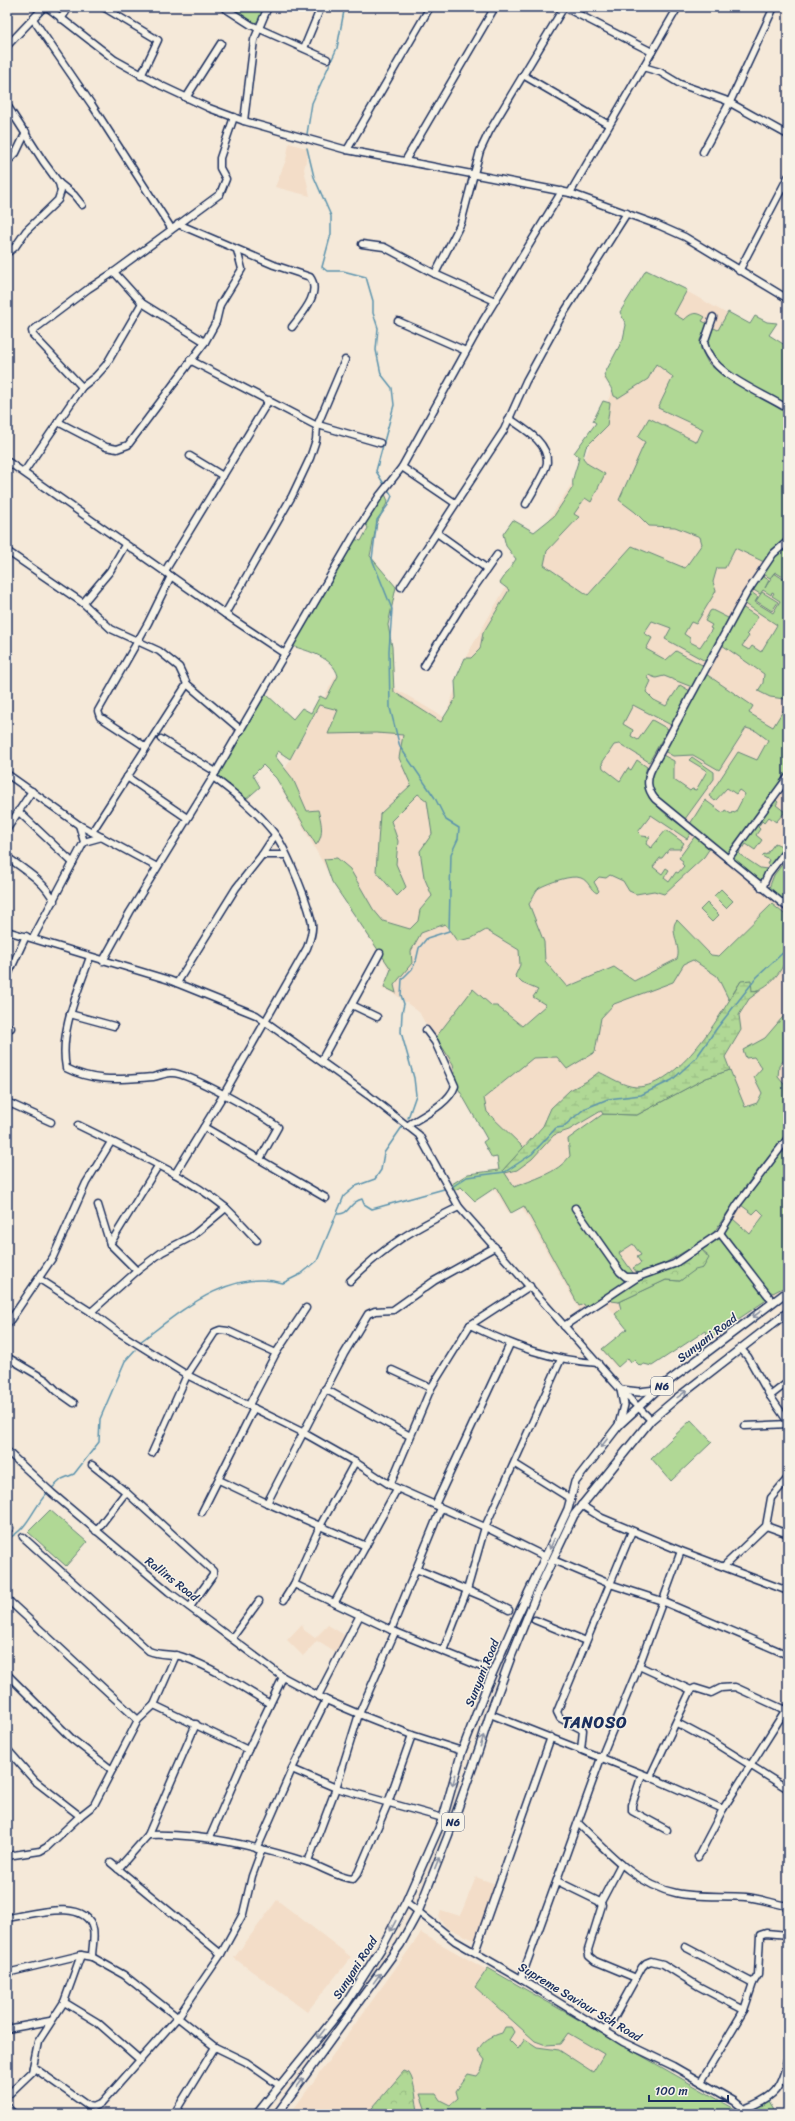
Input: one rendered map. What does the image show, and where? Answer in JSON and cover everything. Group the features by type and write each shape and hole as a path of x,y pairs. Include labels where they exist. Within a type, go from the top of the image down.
{"main road":[{"name":"Sunyani Road","path":"277,2114 400,1946 418,1912 480,1749 490,1714 571,1499 575,1482 619,1425 638,1406 788,1291"},
{"name":"N6","path":"581,1505 651,1420 676,1398 788,1312"},
{"path":"619,1425 624,1405 621,1390 639,1392 657,1390"},
{"name":"Sunyani Road","path":"257,2114 345,2004 382,1947 406,1902 443,1818 462,1751 512,1628 549,1558 581,1505"}],"street":[{"path":"7,46 46,7 109,57 141,76 186,98 244,121 347,150 562,190 627,213 684,237 788,300"},
{"path":"61,19 69,7"},
{"path":"103,7 158,40 141,76"},
{"path":"222,7 258,28 327,59"},
{"path":"244,121 253,44 258,28 268,7"},
{"path":"304,48 321,7"},
{"path":"347,150 430,7"},
{"path":"405,161 496,7"},
{"path":"435,274 461,223 480,151 486,138 564,7 652,52"},
{"path":"570,193 678,7"},
{"path":"703,152 730,104 774,7"},
{"path":"33,19 92,105 171,228"},
{"path":"186,98 221,43"},
{"path":"643,67 660,72 680,84 714,96 788,135"},
{"path":"523,75 610,125"},
{"path":"7,105 26,132 39,156 59,183 74,195 82,205"},
{"path":"82,387 33,335 32,331 88,289 114,272 171,228 220,194 226,179 220,168 220,158 234,117"},
{"path":"7,162 16,153 26,132"},
{"path":"739,270 788,177"},
{"path":"7,253 15,247 26,231 58,200 61,194 59,183"},
{"path":"103,961 130,912 241,730 354,535 380,495 402,467 466,351 562,190"},
{"path":"401,587 510,419 526,381 560,319 627,213"},
{"path":"178,224 238,250 310,276 312,280 312,298 292,327"},
{"path":"362,244 384,247 435,274 495,301"},
{"path":"58,422 106,447 117,449 128,445 204,342 216,322 220,304 242,269 238,250"},
{"path":"114,272 142,303 204,342"},
{"path":"24,472 82,387 96,376 106,365 142,303"},
{"path":"713,317 704,343 710,359 720,369 788,409"},
{"path":"398,321 466,351"},
{"path":"190,360 317,425 380,443"},
{"path":"225,614 292,496 310,458 316,440 317,425 345,360"},
{"path":"165,571 270,400"},
{"path":"510,419 538,440 546,452 547,463 526,504"},
{"path":"190,456 223,476"},
{"path":"7,461 125,545 285,654"},
{"path":"402,467 455,503"},
{"path":"437,533 486,568"},
{"path":"788,541 773,554 746,594 652,768 647,784 649,792 655,799 788,908"},
{"path":"83,603 110,571 125,545"},
{"path":"7,551 83,603 111,629 159,651 179,667 187,684 241,730"},
{"path":"424,666 486,568 497,555"},
{"path":"146,747 100,717 98,711 171,576"},
{"path":"92,832 187,684"},
{"path":"161,739 214,775 246,804 276,835 299,883 312,923 312,935 308,948 224,1094 175,1174"},
{"path":"7,774 79,825 157,867"},
{"path":"127,777 187,818"},
{"path":"728,859 736,845 788,777"},
{"path":"7,829 32,791"},
{"path":"18,811 73,863"},
{"path":"33,938 84,842 79,825"},
{"path":"177,983 236,888 276,835"},
{"path":"84,842 102,837"},
{"path":"762,888 768,874 788,848"},
{"path":"262,855 285,855"},
{"path":"7,857 42,882 54,901"},
{"path":"7,931 177,983 225,1001 266,1021 408,1126 419,1135 459,1207 621,1390 651,1420"},
{"path":"7,977 26,936"},
{"path":"321,1061 380,954"},
{"path":"90,957 70,1014 65,1040 66,1067 90,1077 115,1081 130,1077 154,1077 172,1073 181,1075 224,1094 278,1127 260,1159"},
{"path":"352,1005 377,1017"},
{"path":"70,1014 114,1026"},
{"path":"408,1126 439,1104 455,1086 435,1042 426,1030"},
{"path":"7,1102 51,1122"},
{"path":"78,1125 175,1174 226,1208 257,1240"},
{"path":"204,1127 326,1198"},
{"path":"564,1326 638,1277 674,1264 720,1233 737,1204 788,1138"},
{"path":"7,1325 53,1257 86,1182 112,1142"},
{"path":"110,1244 158,1166"},
{"path":"98,1205 110,1244 136,1272"},
{"path":"350,1281 369,1262 395,1241 420,1225 459,1207"},
{"path":"91,1312 136,1272 162,1252 191,1237 226,1208"},
{"path":"574,1208 620,1272 626,1277 638,1277"},
{"path":"720,1233 773,1302"},
{"path":"267,1503 324,1389 357,1329 368,1314 375,1310 393,1310 434,1281 495,1247"},
{"path":"38,1278 187,1376 302,1432 355,1462 390,1485 549,1558 610,1584 662,1601 788,1655"},
{"path":"390,1485 431,1388 470,1325 530,1286"},
{"path":"202,1512 219,1480 276,1353 306,1308"},
{"path":"470,1325 510,1344 561,1359 598,1363"},
{"path":"152,1453 187,1376 215,1332 220,1330 228,1331 276,1353"},
{"path":"435,1505 510,1344"},
{"path":"741,1349 748,1357 770,1396 788,1423 745,1426"},
{"path":"7,1357 46,1380 57,1391 74,1403"},
{"path":"443,1651 467,1590 484,1527 515,1464 561,1359"},
{"path":"392,1370 431,1388"},
{"path":"770,1396 788,1382"},
{"path":"324,1389 410,1436"},
{"name":"Rallins Road","path":"7,1452 96,1531 190,1607 283,1677 326,1700 412,1736 462,1751"},
{"path":"284,1600 294,1584 320,1526 355,1462"},
{"path":"515,1464 571,1499"},
{"path":"92,1465 126,1492 213,1570 213,1575 190,1607"},
{"path":"724,1566 766,1526 771,1498 788,1478"},
{"path":"219,1480 267,1503 366,1546"},
{"path":"335,1602 397,1488"},
{"path":"96,1531 126,1492"},
{"path":"581,1505 602,1518 680,1551 724,1566 788,1591"},
{"path":"308,1862 336,1788 359,1714 393,1631 416,1569 442,1508"},
{"path":"766,1526 788,1534"},
{"path":"580,1750 583,1730 560,1718 558,1712 632,1531"},
{"path":"23,1537 149,1651 160,1655 176,1655 222,1675 270,1704"},
{"path":"521,1979 578,1824 600,1758 638,1666 680,1551"},
{"path":"416,1569 467,1590 509,1610"},
{"path":"294,1584 335,1602 393,1631 484,1668"},
{"path":"7,1599 138,1720"},
{"path":"232,1638 260,1601"},
{"path":"318,1696 360,1615"},
{"path":"535,1620 586,1641"},
{"path":"7,1856 40,1851 47,1847 94,1804 138,1720 154,1705 176,1655"},
{"path":"638,1666 691,1690 695,1688 711,1693 721,1688 735,1687 786,1708 752,1766 723,1809 698,1857"},
{"path":"7,1674 72,1739 112,1770"},
{"path":"210,1838 248,1750 283,1677"},
{"path":"650,1777 677,1723 691,1690"},
{"path":"33,2067 93,2108 102,2103 178,2017 221,1954 243,1914 259,1849 292,1769 326,1700"},
{"path":"154,1705 248,1750"},
{"path":"490,1714 650,1777 723,1809"},
{"path":"677,1723 718,1745 788,1789"},
{"path":"118,1869 148,1835 196,1724"},
{"path":"148,1835 177,1834 210,1838 308,1862 348,1878 355,1877 388,1802 412,1736"},
{"path":"475,1952 551,1737"},
{"path":"7,1749 35,1781 80,1816"},
{"path":"292,1769 336,1788 443,1818"},
{"path":"642,1774 632,1805 632,1811 667,1830"},
{"path":"578,1824 621,1864 638,1876 676,1893 748,1897 788,1906"},
{"path":"111,1863 221,1954"},
{"path":"621,1864 601,1902 602,1907 588,1950 589,1956 595,1961 636,1978"},
{"path":"557,1881 601,1902"},
{"name":"Supreme Saviour Sch Road","path":"406,1902 455,1941 521,1979 623,2042 701,2082 745,2111"},
{"path":"7,1918 68,1909 80,1912 91,1923 94,1931 92,1957"},
{"path":"701,2082 744,2010 753,1983 758,1975 760,1935 766,1933 788,1935"},
{"path":"685,1947 753,1983"},
{"path":"7,1973 81,1955 92,1957 124,1975 214,2046 246,2062 279,2085"},
{"path":"7,2096 27,2078 33,2067 38,2042 50,2021 64,2002 81,1955"},
{"path":"605,2030 611,2023 646,1963 657,1962 698,1986 744,2010"},
{"path":"64,2002 97,2022 140,2059"},
{"path":"7,2029 50,2021"},
{"path":"174,2114 214,2046"},
{"path":"745,2111 772,2096 782,2080 788,2057"},
{"path":"7,2107 14,2114"}],"shaded area":[{"path":"289,143 309,149 304,169 310,196 275,187 286,160"},
{"path":"654,273 788,348 788,1285 711,1340 705,1330 655,1364 624,1360 616,1367 601,1349 627,1329 603,1300 583,1316 521,1206 509,1213 494,1188 490,1174 503,1165 419,1012 392,992 382,989 390,971 339,892 278,782 345,659 445,718 467,655 511,578 578,474 614,386 603,379"},
{"path":"302,1624 304,1630 315,1638 328,1625 346,1636 336,1653 317,1641 303,1656 287,1640"},
{"path":"476,1877 498,1885 476,1941 446,1927 439,1918 441,1910 460,1916"},
{"path":"277,1900 351,1957 307,2012 234,1958"},
{"path":"421,1933 664,2069 740,2114 290,2114"}],"green space":[{"path":"224,7 267,7 260,19 254,24"},
{"path":"646,270 687,290 674,314 684,320 696,313 705,317 702,321 708,324 700,340 701,349 708,363 724,377 788,413 788,538 764,562 735,548 725,568 717,568 713,582 716,591 696,624 691,622 684,634 690,638 690,642 700,647 712,629 710,628 712,625 705,621 710,611 712,610 730,619 707,662 665,639 671,628 652,621 644,633 652,638 646,649 666,660 676,651 704,666 692,687 664,676 656,678 648,675 647,678 651,681 646,692 654,700 666,706 680,685 690,691 671,725 633,705 623,724 633,730 631,736 638,740 652,720 668,729 649,762 620,744 614,745 602,763 603,768 620,781 628,768 631,770 637,760 647,767 644,778 650,797 657,806 691,833 687,839 651,815 638,832 642,836 650,837 646,844 651,848 666,830 684,843 680,849 669,849 653,867 662,874 666,868 669,870 664,878 669,882 676,872 678,873 684,866 682,864 683,861 679,858 695,836 710,848 704,857 664,894 654,891 636,894 629,891 623,881 610,875 606,878 599,877 594,882 599,891 597,893 584,879 572,877 539,888 529,904 544,942 545,961 567,987 614,967 634,981 677,959 678,949 674,928 677,920 711,955 719,956 772,904 788,917 788,956 778,974 764,987 753,991 741,981 729,1000 717,976 693,960 684,964 673,982 614,1004 601,1018 595,1052 567,1069 557,1057 533,1058 484,1098 487,1112 524,1148 503,1170 514,1187 536,1179 559,1167 570,1156 568,1139 603,1114 637,1115 706,1078 730,1070 745,1107 757,1103 762,1093 754,1077 762,1068 754,1057 746,1058 743,1050 765,1038 788,1011 788,1055 779,1066 778,1077 788,1089 788,1132 745,1187 712,1235 667,1262 638,1274 633,1268 641,1263 637,1257 641,1255 633,1244 619,1253 634,1274 632,1280 586,1308 584,1304 579,1306 524,1206 511,1213 496,1187 475,1201 461,1187 455,1190 452,1184 468,1174 499,1170 497,1157 492,1158 483,1142 487,1139 458,1088 453,1064 436,1037 473,989 492,1006 497,1006 522,1026 546,1005 533,997 538,990 522,983 515,976 520,965 519,950 486,930 472,938 457,941 445,924 421,933 411,951 412,963 394,985 396,993 384,987 391,969 332,882 324,859 337,858 350,869 373,909 383,921 410,929 418,921 420,910 432,896 424,877 420,851 432,834 427,801 418,794 391,821 398,841 396,864 406,887 397,896 376,871 380,814 411,785 399,758 403,735 376,733 328,734 338,710 319,705 290,759 278,751 275,756 293,779 307,811 318,810 321,823 321,837 316,845 276,778 263,765 253,775 260,787 244,801 217,774 266,694 293,719 302,708 311,713 320,696 326,699 338,676 335,669 325,659 292,646 325,593 354,539 361,541 368,528 365,523 385,494 388,501 377,523 370,556 396,587 388,625 392,647 394,692 441,722 456,698 455,681 465,658 471,658 480,649 483,633 509,590 500,583 516,559 506,546 503,534 513,520 534,532 554,516 573,487 573,479 579,456 574,453 596,423 593,421 603,401 610,403 607,426 586,447 583,458 588,464 605,474 591,502 585,498 574,514 579,517 547,551 544,565 588,595 632,546 685,568 702,544 700,537 675,527 649,526 635,512 619,500 645,442 638,437 649,418 697,442 703,429 658,408 673,377 656,364 648,379 618,398 614,396 604,375 623,339 626,325 620,312"},
{"path":"728,312 750,324 755,316 767,322 777,323 769,335 788,347 788,408 721,368 706,347 712,327 718,330"},
{"path":"788,544 788,563 785,565 788,580 775,572 770,578 762,573 771,559"},
{"path":"774,573 788,582 788,772 727,854 690,824 705,800 723,813 725,810 731,814 732,812 735,813 745,794 739,790 736,794 727,788 715,801 709,796 738,752 757,760 768,740 756,731 746,728 719,770 693,755 673,756 664,751 706,674 753,706 749,713 773,727 786,706 785,699 770,697 758,691 763,683 764,674 722,645 742,607 758,617 747,634 749,636 742,646 749,650 752,646 761,652 777,625 744,603 751,592 758,597 755,602 773,613 780,601 772,596 774,593 772,592 771,595 763,590 760,594 752,589 761,575 769,580 765,588"},
{"path":"762,592 778,602 772,611 756,601"},
{"path":"661,754 674,761 674,780 690,791 692,789 696,790 707,771 689,760 692,757 714,772 714,779 685,819 661,799 652,788 651,776"},
{"path":"775,799 778,802 776,805 785,812 776,822 769,817 764,823 762,821 758,827 760,829 756,835 762,840 755,850 746,844 744,847 741,846"},
{"path":"775,843 784,847 770,866 767,864 769,860 762,856 764,854 766,855"},
{"path":"739,849 739,854 760,868 767,869 762,881 733,859"},
{"path":"788,857 788,903 769,888 774,875"},
{"path":"721,889 733,901 726,908 714,896"},
{"path":"707,903 719,915 712,922 700,910"},
{"path":"751,980 752,991 761,990 749,999 739,1015 741,1030 725,1057 730,1070 706,1078 637,1115 603,1114 601,1111 569,1130 554,1135 532,1159 517,1170 505,1173 503,1170 543,1126 551,1108 570,1090 587,1081 599,1072 621,1083 636,1087 652,1084 668,1075 698,1046 711,1029 741,981"},
{"path":"781,1150 788,1156 788,1285 773,1293 767,1290 724,1233 733,1219 750,1234 764,1215 758,1209 753,1214 741,1205 754,1183"},
{"path":"720,1238 767,1298 765,1301 709,1339 705,1331 652,1366 644,1364 640,1366 634,1360 631,1362 628,1358 618,1367 602,1349 627,1329 615,1314 621,1309 619,1302 666,1280 680,1281 695,1269 707,1254 702,1250"},
{"path":"702,1250 709,1258 703,1268 695,1270 680,1281 666,1280 619,1302 611,1301 609,1297 620,1290"},
{"path":"691,1420 712,1442 671,1481 651,1458"},
{"path":"50,1510 87,1542 66,1566 28,1532"},
{"path":"488,1968 740,2112 740,2114 427,2114 420,2094 436,2094 440,2100 450,2105 458,2098 456,2091 468,2074 477,2076 481,2071 485,2060 478,2051 482,2044 491,2037 502,2033 505,2027 511,2027 514,2032 509,2040 518,2049 525,2039 537,2047 559,2050 593,2072 604,2054 568,2033 560,2044 546,2045 535,2041 475,1987"},
{"path":"404,2071 409,2073 413,2082 419,2114 367,2114"},
{"path":"769,2101 777,2114 750,2114 750,2111"}],"waterway":[{"path":"307,134 312,103 337,48 344,11 347,7"},
{"path":"307,148 314,177 331,216 331,234 322,267 327,271 343,271 366,277 373,301 373,313 378,328 376,350 381,374 392,388 394,405 376,471 384,484"},
{"path":"389,491 392,496 388,505 377,520 372,559 392,609 389,651 390,708 400,747 435,798 446,820 459,828 458,839 451,854 449,931 427,938 419,948 416,961 412,969 402,979 401,995 404,1004 401,1032 414,1078 416,1095 408,1118"},
{"path":"452,1187 467,1177 505,1172 532,1154 556,1128 563,1127 584,1109 608,1099 641,1095 672,1080 696,1058 717,1028 757,977 788,948"},
{"path":"140,1342 189,1306 225,1287 244,1282 263,1280 283,1283 301,1274 317,1261 344,1196 356,1186 375,1179 381,1170 384,1153 402,1127"},
{"path":"337,1214 345,1213 354,1203 362,1199 364,1204 372,1209 444,1189"},
{"path":"51,1489 62,1479 74,1474 99,1442 100,1419 125,1361 135,1350"},
{"path":"7,1539 21,1530 48,1492"}],"district":[{"name":"TANOSO","path":"595,1722"}]}
